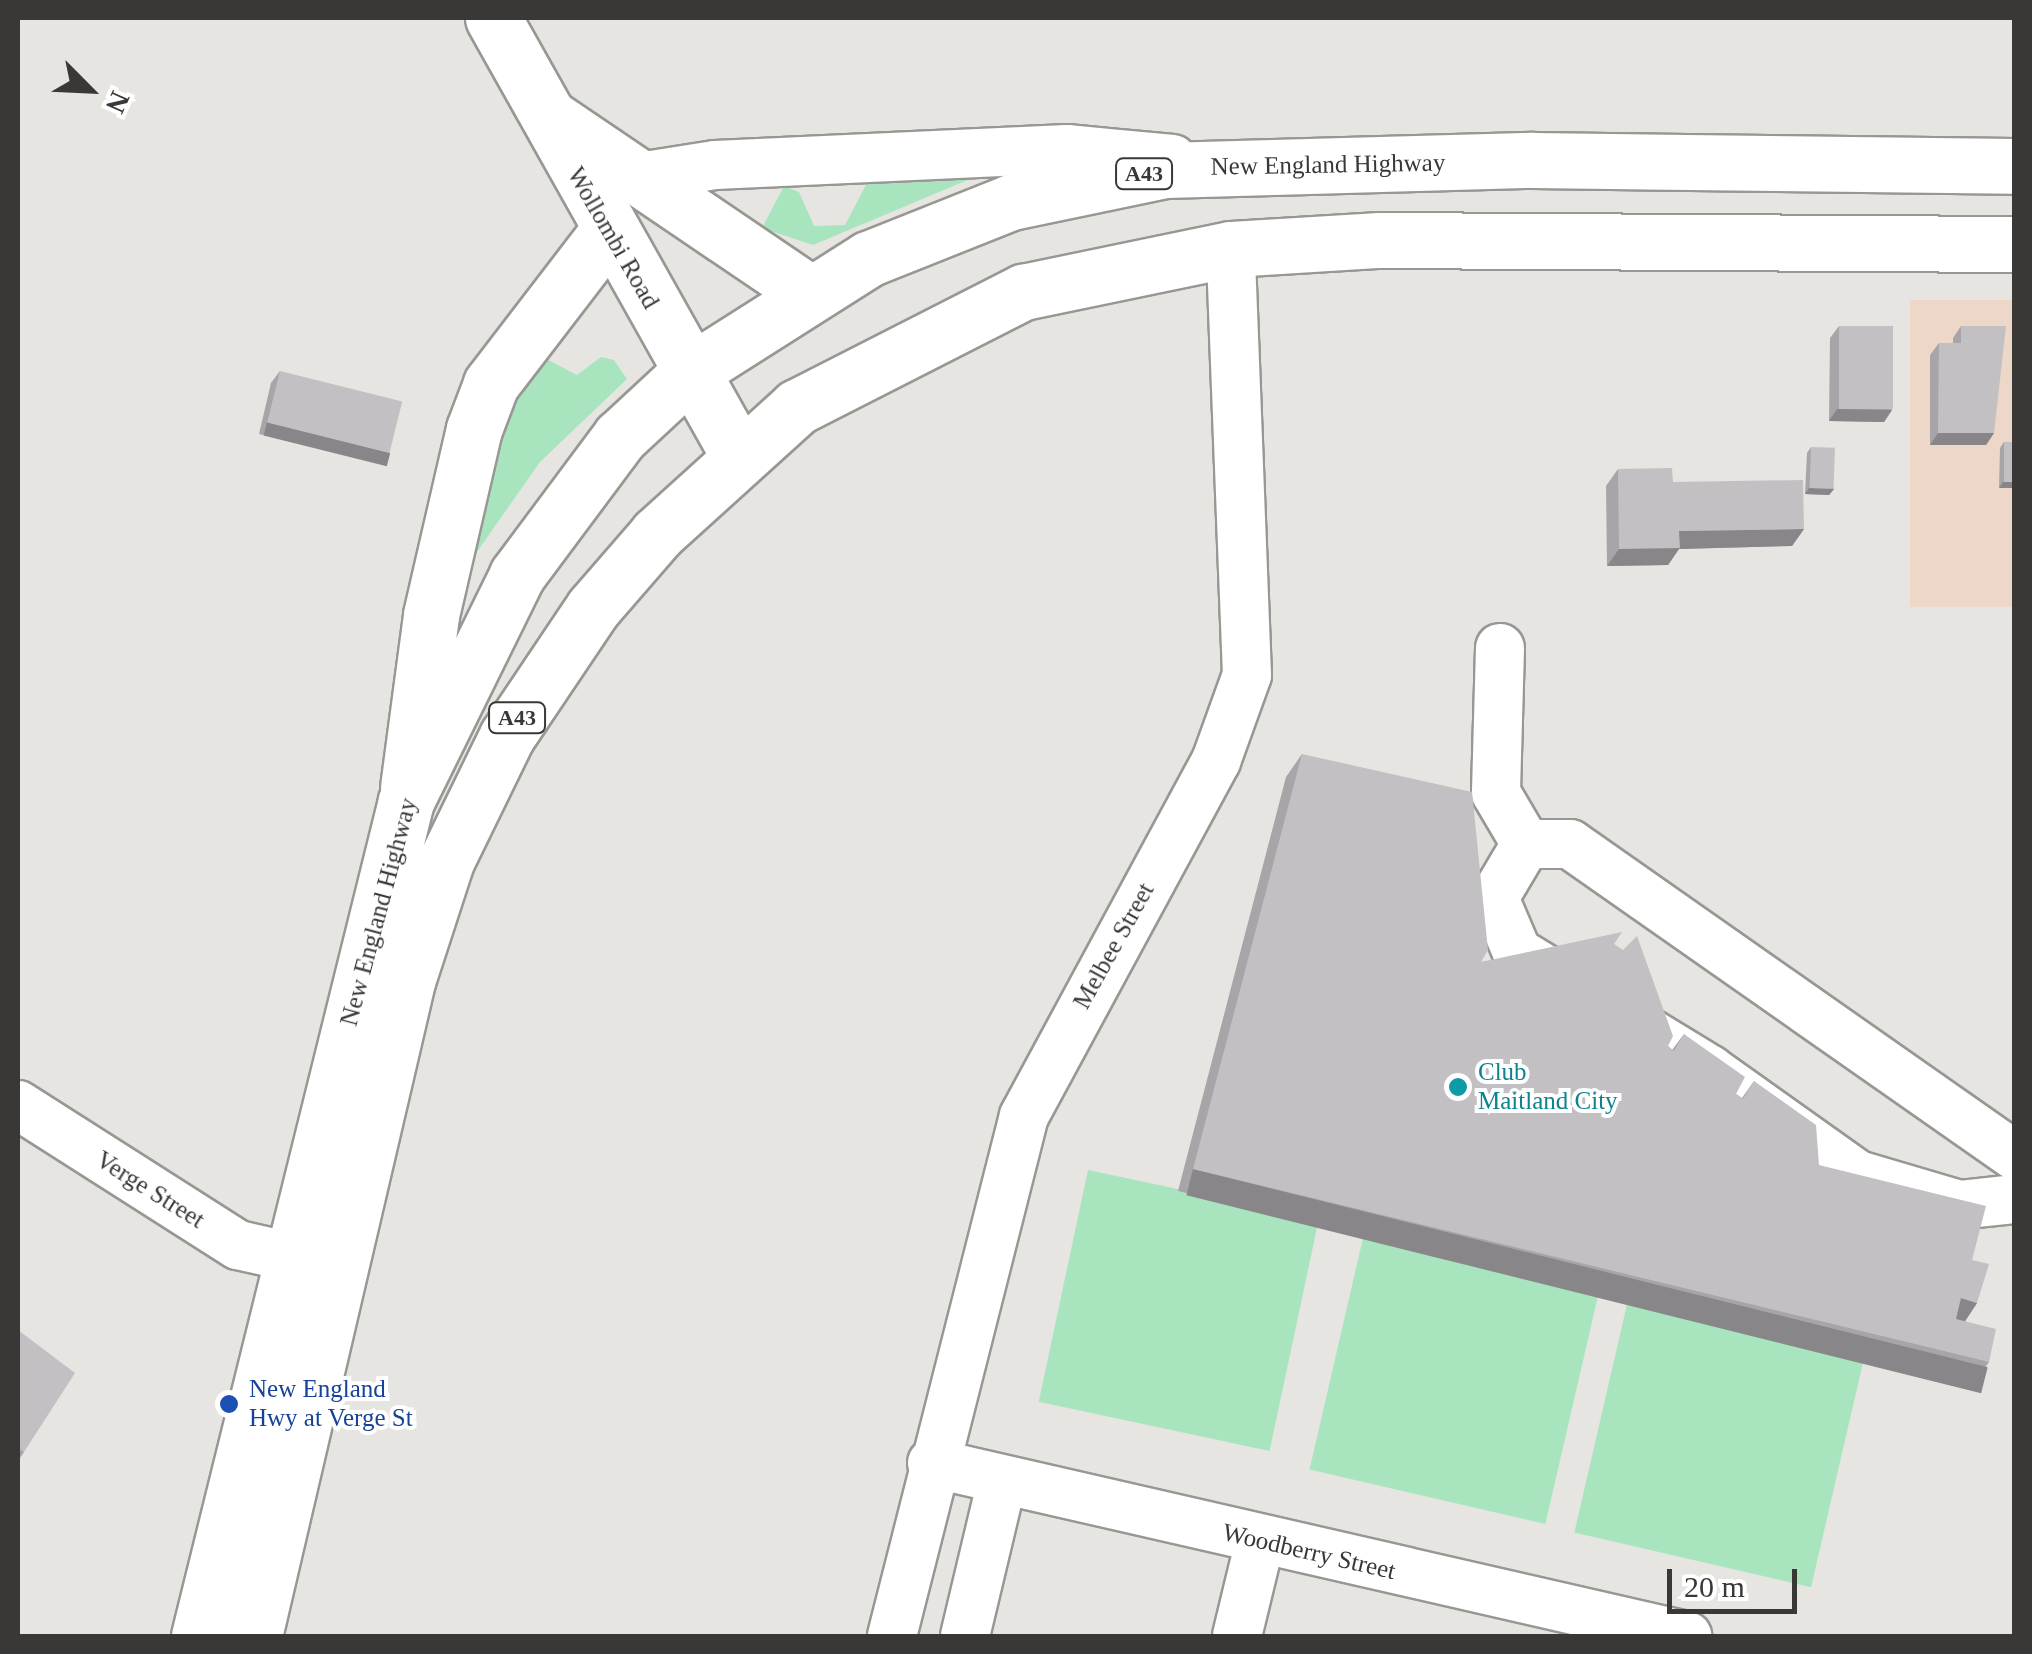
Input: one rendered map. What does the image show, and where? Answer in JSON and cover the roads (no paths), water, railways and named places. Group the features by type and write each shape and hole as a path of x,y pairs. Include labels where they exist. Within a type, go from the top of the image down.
{"main road":[{"name":"Wollombi Road","path":"493,18 540,111 739,456"},
{"path":"540,111 806,291"},
{"name":"New England Highway","path":"199,1636 406,801 517,575 620,437 690,372 806,291 1011,202 1165,170 1250,166 2014,166"},
{"path":"406,801 430,615 474,430 491,384 609,230"},
{"name":"New England Highway","path":"254,1636 407,981 446,860 544,675 657,534 797,407 881,357 1023,292 1231,248 1478,240 2014,244"}],"street":[{"path":"639,178 715,165 1068,149 1250,166"},
{"name":"Melbee Street","path":"892,1636 932,1464 1024,1116 1216,760 1247,675 1231,248"},
{"path":"1500,648 1496,793 1526,844"},
{"path":"1526,844 1570,844 2014,1155"},
{"path":"1526,844 1494,898 1517,952 1710,1070 1858,1175 1958,1205 2014,1199"},
{"name":"Verge Street","path":"18,1105 238,1244 291,1257"},
{"name":"Woodberry Street","path":"932,1464 1687,1636"},
{"path":"965,1636 1002,1481"},
{"path":"1236,1636 1260,1541"}],"place":[{"name":"Club Maitland City","path":"1458,1087"},
{"name":"New England Hwy at Verge St","path":"229,1404"}]}
